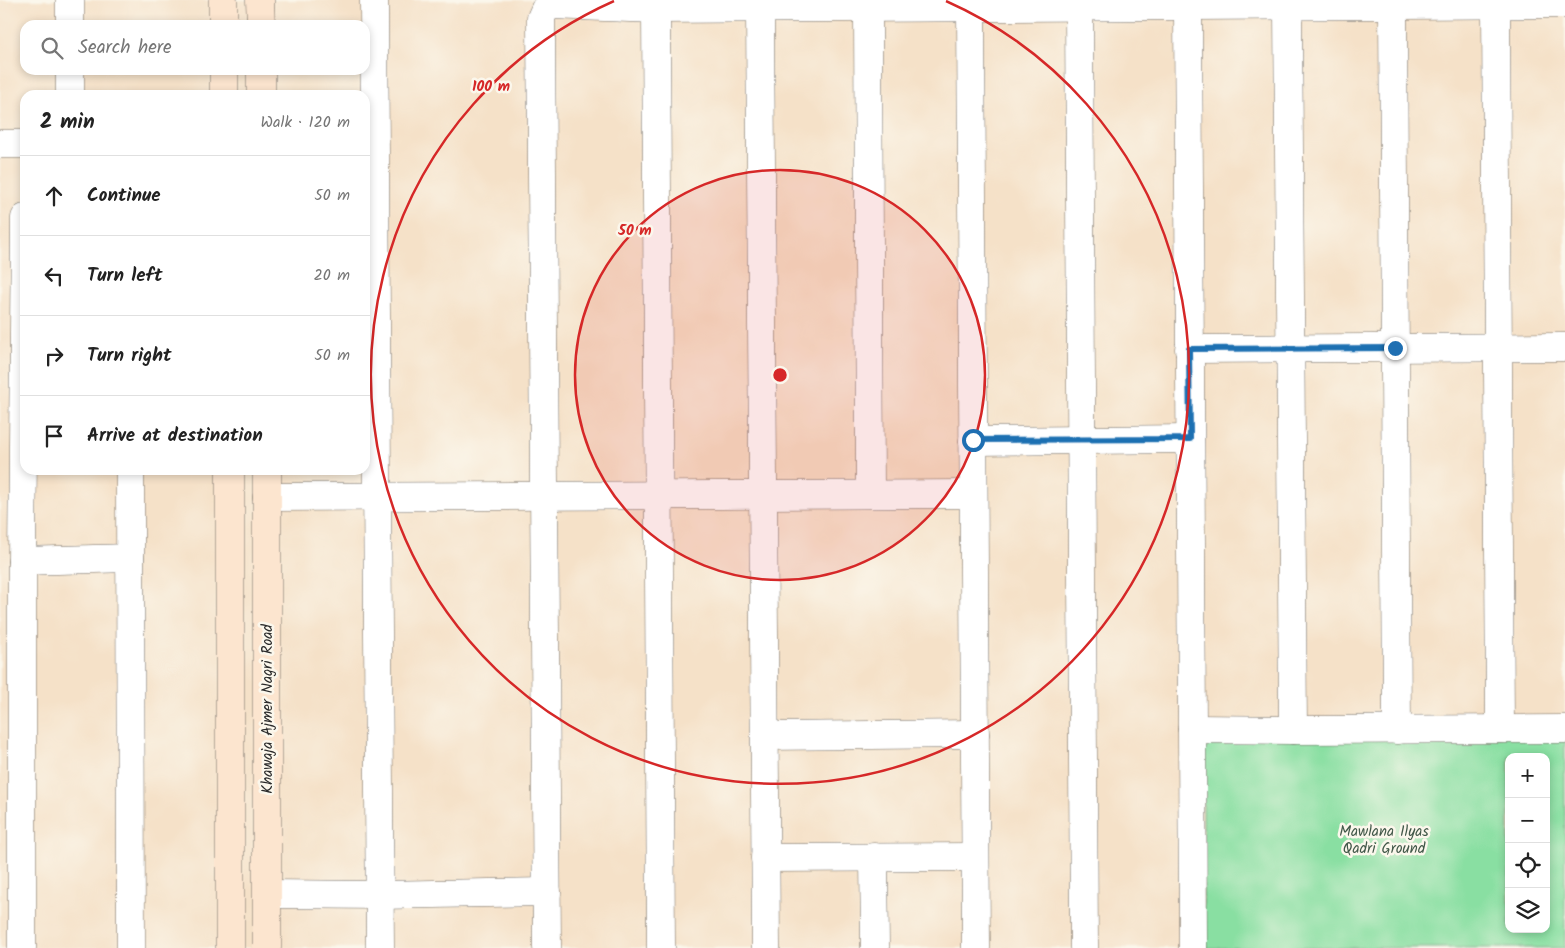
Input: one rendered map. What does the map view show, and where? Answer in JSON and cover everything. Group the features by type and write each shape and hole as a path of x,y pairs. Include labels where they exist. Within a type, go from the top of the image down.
{"main road":[{"path":"223,0 224,20"},
{"path":"260,0 260,20"},
{"path":"224,75 224,90"},
{"path":"261,75 261,90"},
{"path":"230,475 230,948"},
{"name":"Khawaja Ajmer Nagri Road","path":"267,475 267,948"}],"street":[{"path":"70,0 70,20"},
{"path":"374,0 380,948"},
{"path":"1397,730 1395,348 1404,3"},
{"path":"547,948 541,18 545,9 552,5 656,9 747,6 868,8 1404,3 1565,4"},
{"path":"1279,4 1290,349 1293,730"},
{"path":"1496,4 1500,729"},
{"path":"747,6 763,494 766,948"},
{"path":"1188,6 1193,948"},
{"path":"971,7 976,948"},
{"path":"1079,7 1084,948"},
{"path":"868,8 870,494"},
{"path":"656,9 661,948"},
{"path":"70,75 70,90"},
{"path":"0,144 20,144"},
{"path":"1189,349 1565,348"},
{"path":"973,440 1190,439"},
{"path":"22,948 23,475"},
{"path":"130,475 131,948"},
{"path":"267,497 973,494"},
{"path":"22,561 130,558"},
{"path":"1192,729 1565,729"},
{"path":"764,736 975,734"},
{"path":"765,858 975,857"},
{"path":"874,858 875,948"},
{"path":"268,894 379,895 547,892"}],"green space":[{"name":"Mawlana Ilyas Qadri Ground","path":"1203,732 1565,733 1565,948 1203,948"}],"route":[{"path":"973,440 1190,439 1189,349 1395,348"}]}
